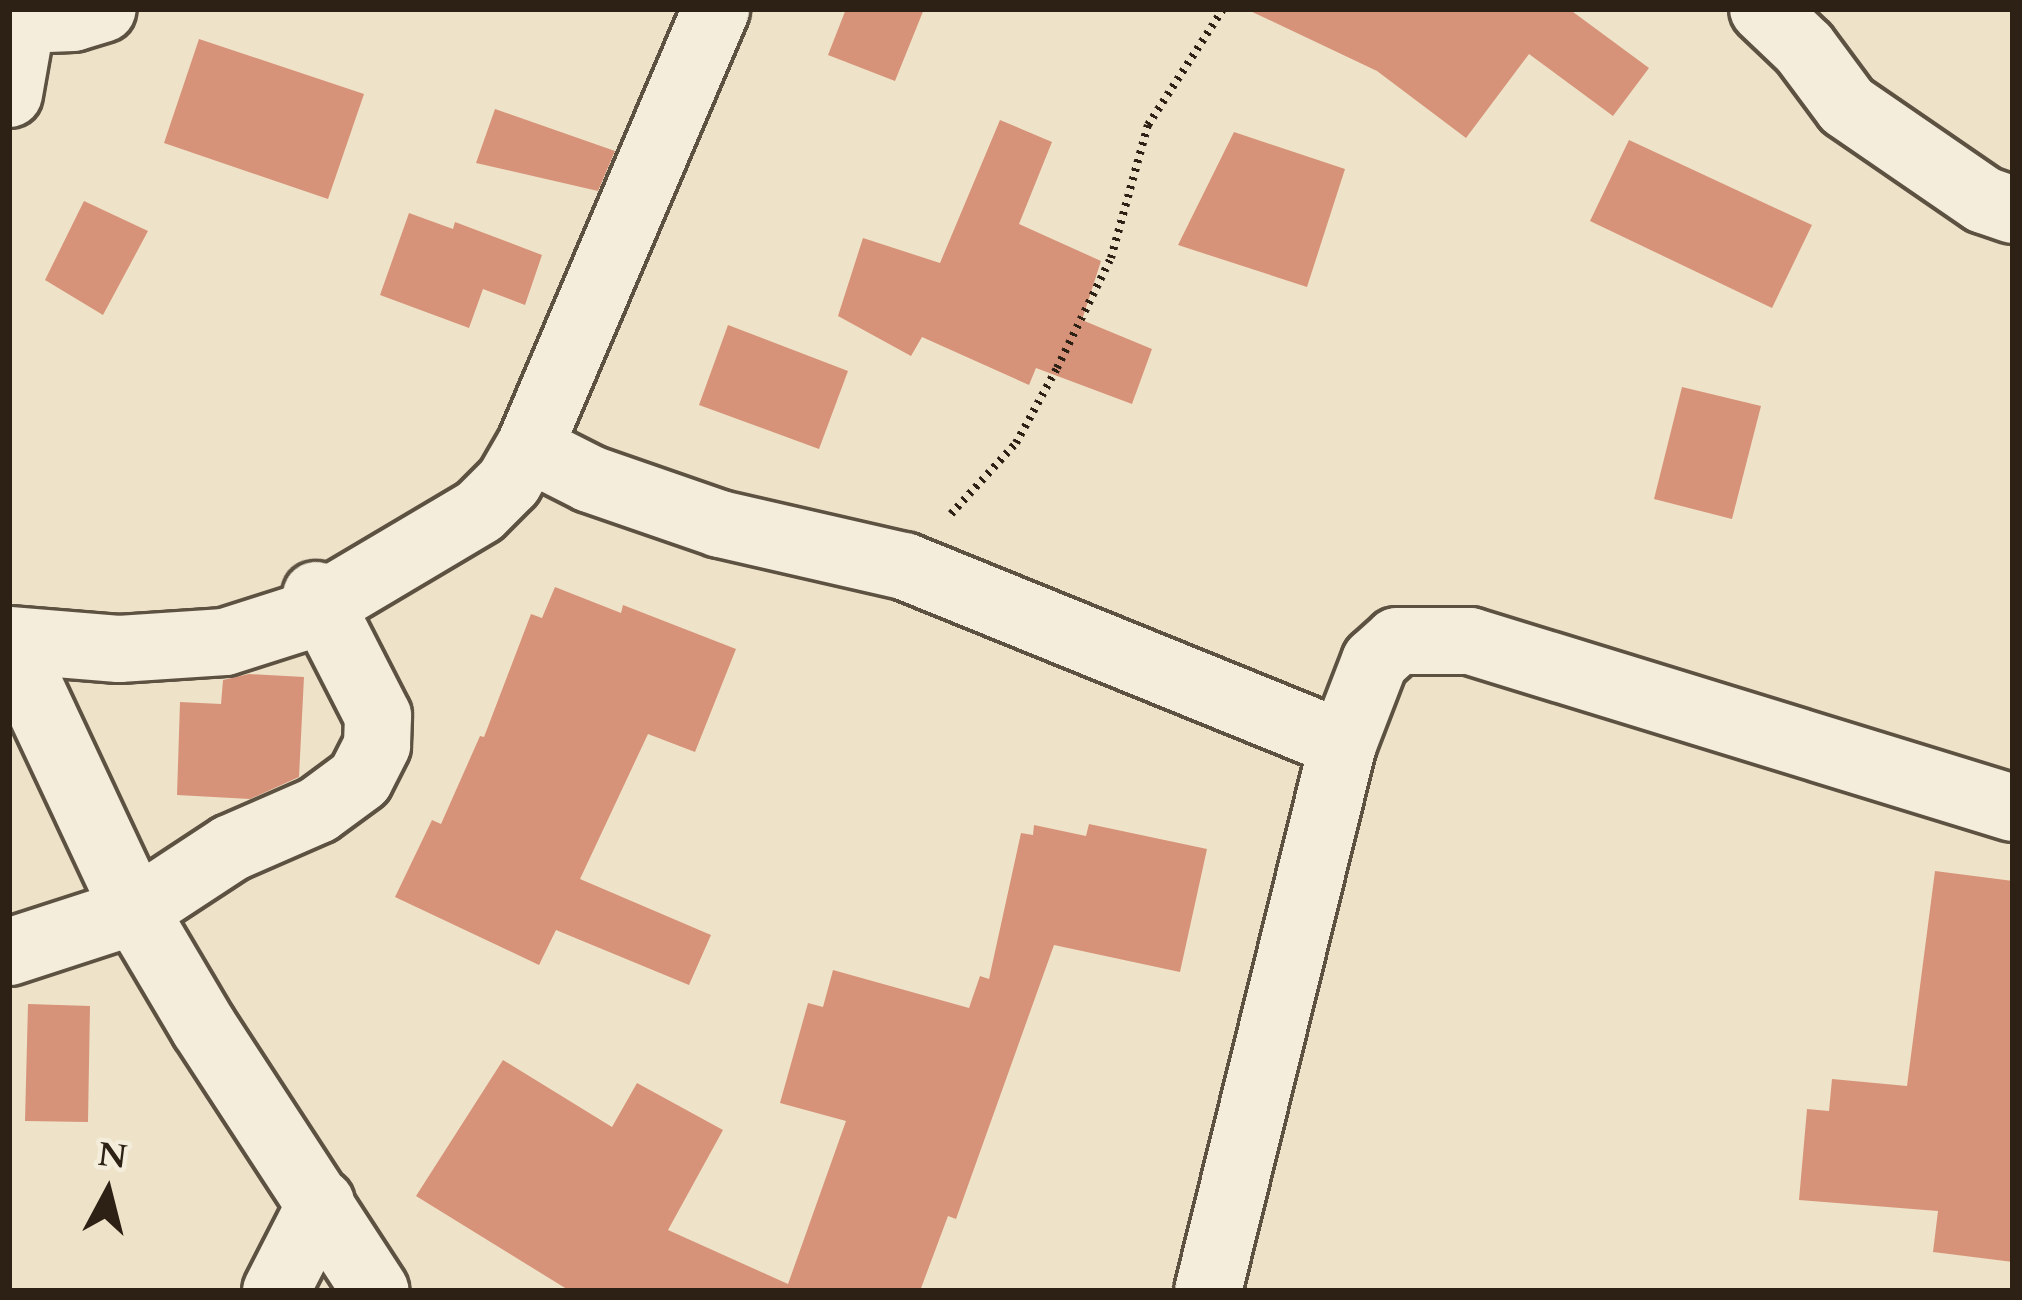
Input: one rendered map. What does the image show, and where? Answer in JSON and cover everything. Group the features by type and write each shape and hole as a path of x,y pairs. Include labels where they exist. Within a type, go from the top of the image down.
{"street":[{"path":"9,94 16,17 73,18 104,9"},
{"path":"376,1291 203,1026 135,911 9,641 118,649 226,642 318,600 480,511 508,482 529,448 716,9"},
{"path":"1762,9 1804,48 1847,106 1984,200 2013,210"},
{"path":"529,448 590,479 720,524 904,566 1343,744"},
{"path":"9,952 135,911 231,848 318,810 360,779 377,745 378,716 318,600"},
{"path":"1208,1291 1343,744 1375,661 1397,641 1470,641 2013,808"},
{"path":"276,1291 321,1203"}],"path":[{"path":"904,566 1016,442 1111,258 1148,125 1223,9"}],"building":[{"path":"846,9 924,9 895,81 828,55"},
{"path":"1246,9 1569,9 1649,68 1613,116 1529,54 1466,138 1377,71"},
{"path":"199,39 364,94 328,199 164,143"},
{"path":"495,109 615,151 598,191 476,163"},
{"path":"1000,120 1052,142 1019,224 1101,261 1082,320 1152,349 1132,404 1036,368 1029,385 922,337 911,356 838,316 863,238 940,263"},
{"path":"1234,132 1345,169 1307,287 1178,245"},
{"path":"1629,140 1812,225 1772,308 1590,221"},
{"path":"84,201 148,231 103,315 45,280"},
{"path":"409,213 453,229 455,222 542,255 525,305 483,289 469,328 380,295"},
{"path":"728,325 848,371 819,449 699,405"},
{"path":"1682,387 1761,406 1732,519 1654,499"},
{"path":"555,587 621,613 623,605 736,649 695,752 648,734 580,879 711,935 689,985 556,930 539,965 395,897 432,820 441,824 480,736 484,737 531,614 542,618"},
{"path":"249,674 304,677 299,777 250,799 177,795 180,702 221,704 223,680"},
{"path":"1089,824 1207,849 1180,972 1054,945 956,1219 948,1216 920,1291 570,1291 416,1196 503,1060 612,1127 637,1083 723,1130 668,1230 788,1284 846,1121 780,1103 808,1003 823,1007 833,970 969,1008 980,976 989,979 1021,833 1033,835 1034,825 1086,836"},
{"path":"1935,871 2013,881 2013,1262 1933,1252 1938,1211 1799,1200 1807,1109 1829,1111 1832,1079 1907,1086"},
{"path":"28,1004 90,1006 88,1122 25,1121"}]}
